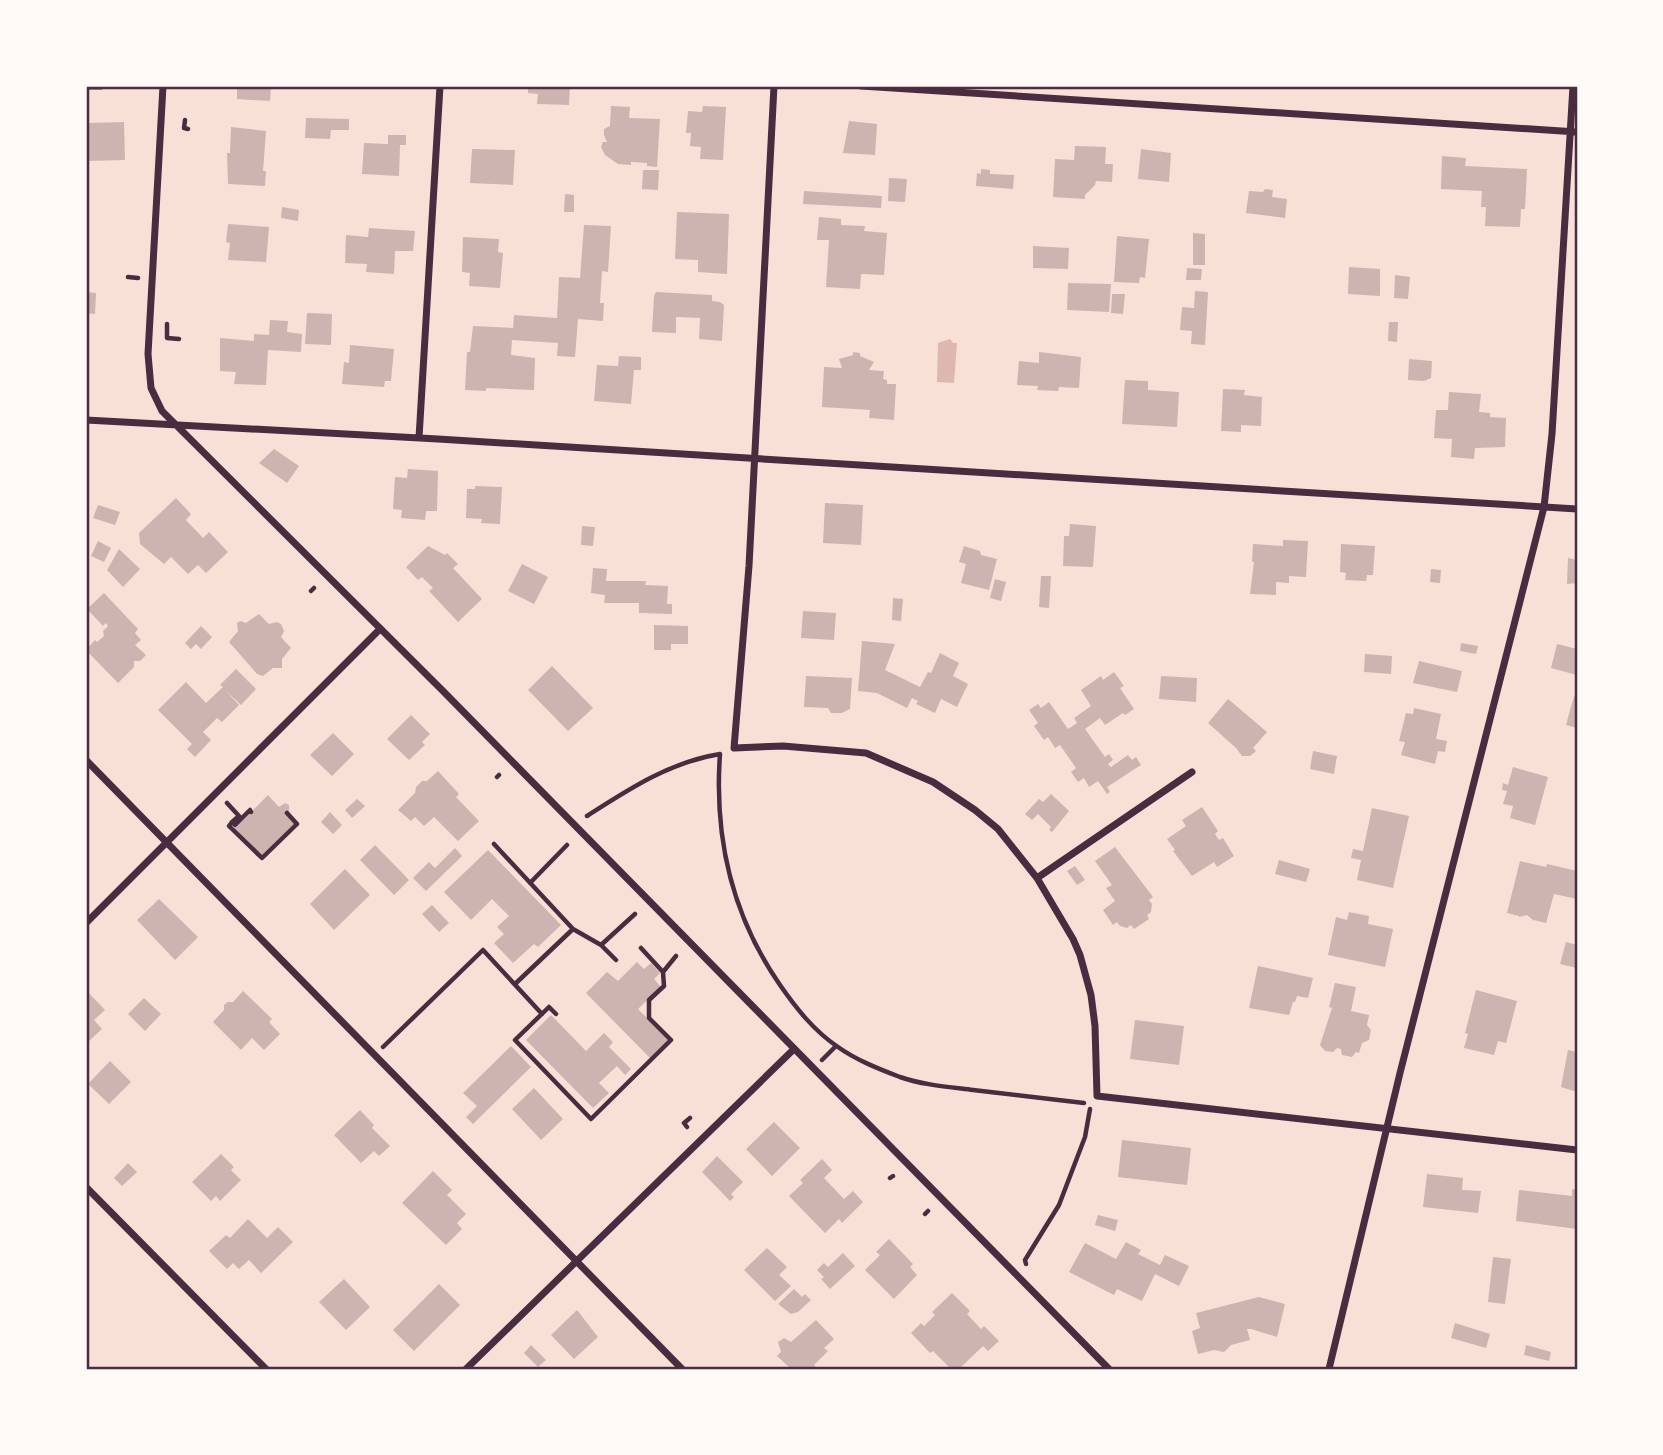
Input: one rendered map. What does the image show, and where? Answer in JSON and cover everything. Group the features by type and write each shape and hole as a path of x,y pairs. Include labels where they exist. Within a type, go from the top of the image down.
{"street":[{"path":"86,86 101,86"},
{"path":"163,86 149,322 149,373 151,388 158,405 1109,1369"},
{"path":"419,438 440,86"},
{"path":"775,86 749,566 734,748 783,746 856,751 889,762 933,782 975,810 1004,836 1037,878 1073,939 1088,986 1096,1034 1097,1096 1577,1150"},
{"path":"862,86 1573,132"},
{"path":"1329,1369 1544,507 1549,477 1573,132 1573,86"},
{"path":"86,420 1577,509"},
{"path":"86,923 380,629"},
{"path":"86,760 682,1369"},
{"path":"1037,878 1192,772"},
{"path":"466,1369 794,1049"},
{"path":"86,1187 266,1369"}],"path":[{"path":"185,120 184,128 188,129"},
{"path":"128,277 138,278"},
{"path":"167,323 167,338 179,339"},
{"path":"583,819 628,790 673,766 720,754 720,826 736,901 755,945 782,989 806,1018 836,1046 871,1065 913,1080 1085,1103 1097,1096"},
{"path":"229,806 239,816 229,826 262,858 297,824 287,813"},
{"path":"232,822 235,825 251,812"},
{"path":"494,844 573,929 601,945 616,960"},
{"path":"530,883 567,845"},
{"path":"601,945 635,914"},
{"path":"515,985 573,929"},
{"path":"555,1014 549,1007 515,1040 591,1119 671,1040 649,1018 649,1000 664,986 663,972 641,948"},
{"path":"388,1042 483,950 542,1014"},
{"path":"663,972 676,956"},
{"path":"821,1060 836,1046"},
{"path":"1027,1272 1026,1261 1059,1205 1085,1137 1091,1106 1097,1096"},
{"path":"687,1127 684,1124 690,1118"}],"shaded area":[{"path":"950,339 957,343 954,383 937,382 938,343"}],"building":[{"path":"237,86 271,86 270,101 237,99"},
{"path":"528,86 570,86 569,105 537,104 538,94 528,93"},
{"path":"611,106 630,107 629,118 660,119 657,167 647,166 647,163 618,164 605,155 601,147 603,142 607,142 604,129 610,126"},
{"path":"703,106 726,107 723,160 700,159 701,147 690,146 691,133 686,133 688,111 702,112"},
{"path":"306,118 349,119 349,130 331,130 330,139 305,138"},
{"path":"849,121 877,124 875,155 843,153"},
{"path":"124,122 125,160 86,161 86,123"},
{"path":"231,127 266,131 263,171 266,171 265,186 228,184 227,153 230,153"},
{"path":"388,135 406,135 406,145 400,145 399,176 362,174 364,143 388,144"},
{"path":"1075,146 1106,147 1105,164 1113,164 1112,182 1096,181 1085,199 1053,197 1055,159 1074,160"},
{"path":"472,149 515,150 513,185 470,183"},
{"path":"1141,149 1171,153 1169,182 1138,179"},
{"path":"1442,156 1466,158 1465,166 1527,169 1525,209 1521,209 1520,227 1485,226 1486,207 1481,207 1482,191 1441,189"},
{"path":"981,169 990,170 990,174 1014,175 1013,189 976,186 977,173 981,174"},
{"path":"643,170 659,170 658,190 642,189"},
{"path":"889,178 907,179 905,202 888,201"},
{"path":"1265,189 1273,190 1272,197 1287,199 1285,218 1246,213 1249,191 1263,192"},
{"path":"804,191 882,196 881,208 803,204"},
{"path":"565,194 574,195 574,212 564,212"},
{"path":"282,207 299,210 298,221 281,218"},
{"path":"677,212 729,214 727,274 698,272 698,260 675,259"},
{"path":"819,217 841,219 841,225 865,226 864,231 887,233 884,275 861,274 860,289 826,287 829,240 817,240"},
{"path":"228,224 269,227 266,262 228,260"},
{"path":"584,225 611,226 608,272 602,271 600,303 604,303 603,321 578,319 575,357 557,356 558,343 512,340 511,355 535,358 534,390 465,390 467,352 470,352 473,326 513,328 514,315 557,318 559,277 580,278"},
{"path":"369,228 415,231 413,251 395,251 394,274 366,272 367,264 345,263 346,235 368,237"},
{"path":"1193,233 1205,234 1205,265 1193,265"},
{"path":"1117,236 1149,239 1145,278 1140,277 1139,283 1114,282"},
{"path":"463,237 499,239 498,252 503,253 500,288 469,286 470,273 462,272"},
{"path":"1033,246 1069,248 1068,269 1033,268"},
{"path":"1349,267 1380,269 1380,296 1348,294"},
{"path":"1187,268 1202,269 1201,280 1186,280"},
{"path":"1395,275 1410,277 1408,299 1394,298"},
{"path":"1068,283 1111,284 1109,312 1067,310"},
{"path":"1195,291 1208,292 1205,345 1191,344 1192,331 1180,330 1182,307 1194,308"},
{"path":"86,292 96,293 95,314 86,313"},
{"path":"656,292 712,295 712,301 724,305 722,341 699,339 700,318 676,317 676,333 652,332"},
{"path":"1112,294 1125,294 1123,314 1111,313"},
{"path":"307,313 332,314 331,345 305,344"},
{"path":"270,320 288,321 287,332 302,334 301,352 268,350 266,385 234,384 236,372 220,371 220,338 254,341 254,334 269,335"},
{"path":"1389,322 1398,322 1397,342 1388,341"},
{"path":"350,345 394,349 391,381 385,381 384,387 342,384 344,362 349,363"},
{"path":"853,352 860,353 860,356 874,362 869,370 884,371 883,379 887,380 887,384 896,384 894,420 869,418 870,410 822,407 824,367 842,368 839,359 853,355"},
{"path":"1039,352 1081,357 1079,388 1037,390 1038,386 1017,385 1019,361 1039,363"},
{"path":"619,356 641,357 641,370 634,370 631,404 594,401 597,365 618,366"},
{"path":"1409,359 1432,361 1431,378 1424,381 1408,380"},
{"path":"1125,380 1148,381 1148,390 1179,392 1177,427 1122,424"},
{"path":"1223,389 1245,390 1244,395 1262,397 1261,426 1241,425 1241,432 1221,431"},
{"path":"1449,392 1481,394 1479,412 1490,413 1490,417 1506,418 1505,447 1475,448 1474,459 1451,457 1452,439 1434,438 1436,410 1448,410"},
{"path":"274,449 299,466 287,483 259,463"},
{"path":"408,469 438,471 437,511 426,511 425,520 401,518 402,510 393,509 395,477 407,478"},
{"path":"475,486 502,487 500,524 481,523 482,519 466,518 467,489 475,489"},
{"path":"176,498 191,514 186,520 203,538 209,532 228,552 206,573 198,565 188,574 171,557 164,564 140,544 139,533"},
{"path":"825,503 863,505 861,545 823,543"},
{"path":"98,505 120,512 115,525 93,518"},
{"path":"1070,524 1096,526 1093,567 1063,566 1064,536 1069,536"},
{"path":"582,526 595,527 593,546 581,545"},
{"path":"1283,540 1308,541 1306,577 1289,576 1289,583 1276,582 1276,595 1250,594 1253,544 1283,546"},
{"path":"98,541 111,548 104,562 91,556"},
{"path":"1341,544 1375,546 1373,575 1367,575 1366,581 1345,580 1346,573 1340,572"},
{"path":"428,546 445,555 447,553 458,564 453,568 482,599 458,622 429,591 433,588 422,577 418,580 406,567"},
{"path":"964,546 980,551 981,555 997,559 989,590 961,583 966,564 959,562"},
{"path":"119,549 140,569 123,587 107,570"},
{"path":"1568,558 1577,560 1577,583 1567,584"},
{"path":"522,564 548,577 534,604 508,591"},
{"path":"593,568 607,569 606,581 646,581 645,585 668,586 667,604 672,604 672,614 639,613 639,603 604,603 605,595 591,593"},
{"path":"1431,569 1441,570 1440,583 1430,582"},
{"path":"1041,576 1051,576 1049,608 1039,607"},
{"path":"995,579 1006,582 1001,601 990,598"},
{"path":"104,593 138,629 135,633 141,640 135,645 146,655 140,661 134,661 134,667 118,683 86,650 95,640 97,642 104,636 103,631 108,626 106,623 103,626 87,609"},
{"path":"893,598 903,599 901,621 892,620"},
{"path":"803,611 836,613 834,640 801,638"},
{"path":"259,614 269,624 281,624 284,631 281,637 291,648 282,659 282,668 273,668 263,676 257,674 229,642 238,631 237,623 246,623"},
{"path":"654,625 688,626 688,644 671,644 671,650 654,650"},
{"path":"201,626 212,637 201,649 196,644 191,649 185,643"},
{"path":"862,641 895,644 885,670 920,687 928,672 931,673 940,653 959,663 953,676 968,684 957,707 941,699 935,713 916,704 918,701 912,698 907,708 877,693 858,691"},
{"path":"1461,643 1478,646 1476,654 1460,651"},
{"path":"1557,644 1577,649 1577,675 1551,668"},
{"path":"1365,654 1392,656 1391,674 1364,672"},
{"path":"1419,661 1462,671 1457,692 1413,683"},
{"path":"552,666 593,708 568,731 528,690"},
{"path":"236,669 256,689 241,705 226,691 239,705 222,722 217,718 203,732 211,740 195,757 187,749 192,744 158,710 186,682 206,703 223,687 220,685"},
{"path":"1114,672 1124,686 1120,688 1134,709 1105,725 1100,718 1085,729 1105,757 1109,754 1113,760 1108,764 1111,767 1128,755 1132,760 1136,757 1141,765 1107,787 1110,792 1107,794 1098,781 1089,787 1084,778 1078,782 1071,772 1076,768 1060,745 1055,748 1048,737 1044,740 1034,726 1038,723 1029,710 1038,704 1041,708 1049,702 1068,729 1077,723 1074,718 1091,706 1081,690 1101,676 1103,680"},
{"path":"806,676 852,678 850,709 842,713 831,713 828,708 804,707"},
{"path":"1161,676 1197,678 1196,702 1159,699"},
{"path":"1574,696 1577,697 1577,728 1566,725"},
{"path":"1228,699 1267,732 1253,748 1256,751 1250,756 1242,756 1208,723"},
{"path":"1414,708 1441,714 1436,739 1447,741 1445,752 1438,751 1435,764 1401,755 1405,742 1399,741 1406,713 1413,714"},
{"path":"411,715 430,734 422,742 425,745 409,760 387,739"},
{"path":"333,733 354,754 332,776 310,755"},
{"path":"1313,751 1337,756 1334,774 1310,769"},
{"path":"1513,767 1548,777 1535,825 1510,818 1513,806 1503,804 1507,791 1502,790 1503,783 1508,785"},
{"path":"438,771 459,794 456,797 479,821 458,841 434,817 424,826 415,817 411,821 398,810 415,793 416,787 422,781 427,781"},
{"path":"1051,794 1069,811 1052,832 1049,830 1051,827 1038,814 1032,820 1025,814 1039,799 1043,802"},
{"path":"268,795 279,807 285,803 289,805 286,814 295,823 261,856 234,829"},
{"path":"357,799 365,806 352,818 345,810"},
{"path":"1202,807 1218,831 1215,834 1219,840 1223,838 1234,856 1217,867 1214,862 1192,876 1167,839 1186,826 1182,820"},
{"path":"1372,808 1409,816 1393,888 1357,880 1361,860 1351,858 1353,849 1363,851"},
{"path":"330,812 342,825 333,834 321,822"},
{"path":"375,845 409,880 394,895 360,860"},
{"path":"1115,847 1153,897 1149,900 1152,904 1151,912 1147,915 1149,919 1134,929 1131,925 1127,928 1120,926 1117,922 1113,925 1103,910 1115,901 1106,888 1112,885 1095,861"},
{"path":"455,848 462,856 426,891 413,878 429,862 435,868"},
{"path":"488,850 561,925 538,947 534,944 513,963 494,943 504,934 497,927 509,916 492,899 471,920 444,892"},
{"path":"1279,860 1310,869 1306,882 1275,874"},
{"path":"1520,861 1577,871 1577,899 1554,894 1546,923 1534,921 1527,915 1519,917 1507,913"},
{"path":"1075,866 1085,880 1077,885 1067,871"},
{"path":"345,869 370,895 334,930 310,904"},
{"path":"159,899 198,937 175,960 137,920"},
{"path":"432,905 449,923 439,932 422,914"},
{"path":"1349,912 1369,916 1368,924 1393,929 1385,967 1328,955 1336,917 1347,920"},
{"path":"1566,942 1577,945 1577,968 1560,964"},
{"path":"637,962 644,969 651,963 660,973 654,979 661,987 638,1009 669,1040 650,1058 586,993 607,972 618,981"},
{"path":"1258,966 1313,978 1308,998 1297,996 1289,1015 1249,1008"},
{"path":"1335,983 1356,987 1351,1011 1369,1015 1369,1040 1362,1043 1359,1053 1356,1052 1352,1057 1342,1055 1341,1049 1337,1048 1333,1052 1325,1051 1320,1045 1332,1008 1329,1007"},
{"path":"86,990 105,1010 94,1020 102,1029 88,1042 86,1040"},
{"path":"1476,990 1517,1001 1506,1043 1498,1041 1494,1055 1464,1048"},
{"path":"243,991 272,1019 269,1022 280,1034 264,1050 252,1038 241,1050 213,1022 224,1010 224,1005 233,1002"},
{"path":"144,998 161,1014 145,1031 128,1014"},
{"path":"551,1015 586,1051 604,1033 613,1042 609,1047 631,1069 625,1075 617,1066 599,1083 609,1093 593,1108 526,1040"},
{"path":"1135,1020 1184,1026 1179,1065 1130,1059"},
{"path":"511,1046 531,1067 473,1124 466,1117 477,1106 463,1093"},
{"path":"1568,1050 1577,1052 1577,1092 1561,1087"},
{"path":"110,1061 131,1082 109,1104 88,1084"},
{"path":"534,1088 563,1119 541,1140 512,1109"},
{"path":"360,1110 374,1125 372,1128 390,1146 379,1156 374,1151 361,1163 334,1135"},
{"path":"774,1122 800,1148 772,1176 746,1149"},
{"path":"1122,1140 1191,1148 1187,1185 1118,1177"},
{"path":"221,1154 234,1167 231,1170 241,1180 220,1201 216,1196 211,1201 192,1182"},
{"path":"717,1156 743,1182 731,1194 734,1197 730,1201 702,1172"},
{"path":"822,1159 832,1170 824,1178 844,1199 853,1191 863,1202 842,1223 839,1219 825,1233 789,1196 803,1183 800,1180"},
{"path":"128,1163 137,1172 122,1186 114,1178"},
{"path":"433,1171 452,1190 447,1195 466,1214 457,1223 462,1229 446,1245 402,1203"},
{"path":"1427,1174 1463,1178 1462,1190 1481,1191 1478,1213 1423,1207"},
{"path":"1572,1189 1577,1190 1577,1229 1516,1221 1519,1190 1572,1196"},
{"path":"1098,1215 1118,1220 1115,1231 1095,1225"},
{"path":"248,1219 267,1238 278,1227 293,1242 261,1273 249,1260 239,1269 233,1263 227,1269 209,1251 226,1235 230,1238"},
{"path":"889,1239 913,1264 910,1267 917,1275 894,1299 865,1270 880,1255 876,1252"},
{"path":"1126,1242 1141,1250 1138,1254 1160,1265 1165,1255 1189,1266 1179,1286 1155,1274 1142,1301 1117,1289 1114,1295 1069,1272 1085,1243 1116,1259"},
{"path":"767,1248 787,1267 779,1275 791,1286 775,1301 744,1270"},
{"path":"843,1253 855,1266 830,1289 817,1270 824,1263 828,1267"},
{"path":"1493,1257 1511,1259 1505,1304 1488,1302"},
{"path":"344,1279 370,1307 346,1330 319,1302"},
{"path":"439,1284 460,1305 414,1351 393,1330"},
{"path":"794,1289 802,1297 805,1294 811,1300 798,1312 791,1314 778,1304"},
{"path":"952,1293 970,1311 967,1314 981,1329 984,1326 999,1341 988,1351 983,1346 959,1369 951,1369 933,1351 930,1353 911,1333 921,1323 924,1326 935,1315 932,1312"},
{"path":"1259,1297 1285,1304 1277,1337 1247,1329 1250,1340 1231,1345 1224,1352 1214,1350 1198,1354 1192,1331 1200,1328 1196,1313"},
{"path":"577,1310 598,1337 574,1359 551,1335"},
{"path":"816,1320 834,1339 824,1348 828,1351 814,1365 818,1369 791,1369 777,1356 781,1352 778,1342 784,1338 791,1342"},
{"path":"1455,1323 1490,1334 1486,1348 1451,1338"},
{"path":"531,1345 546,1360 538,1367 524,1353"},
{"path":"1526,1345 1551,1352 1549,1361 1524,1355"}]}
